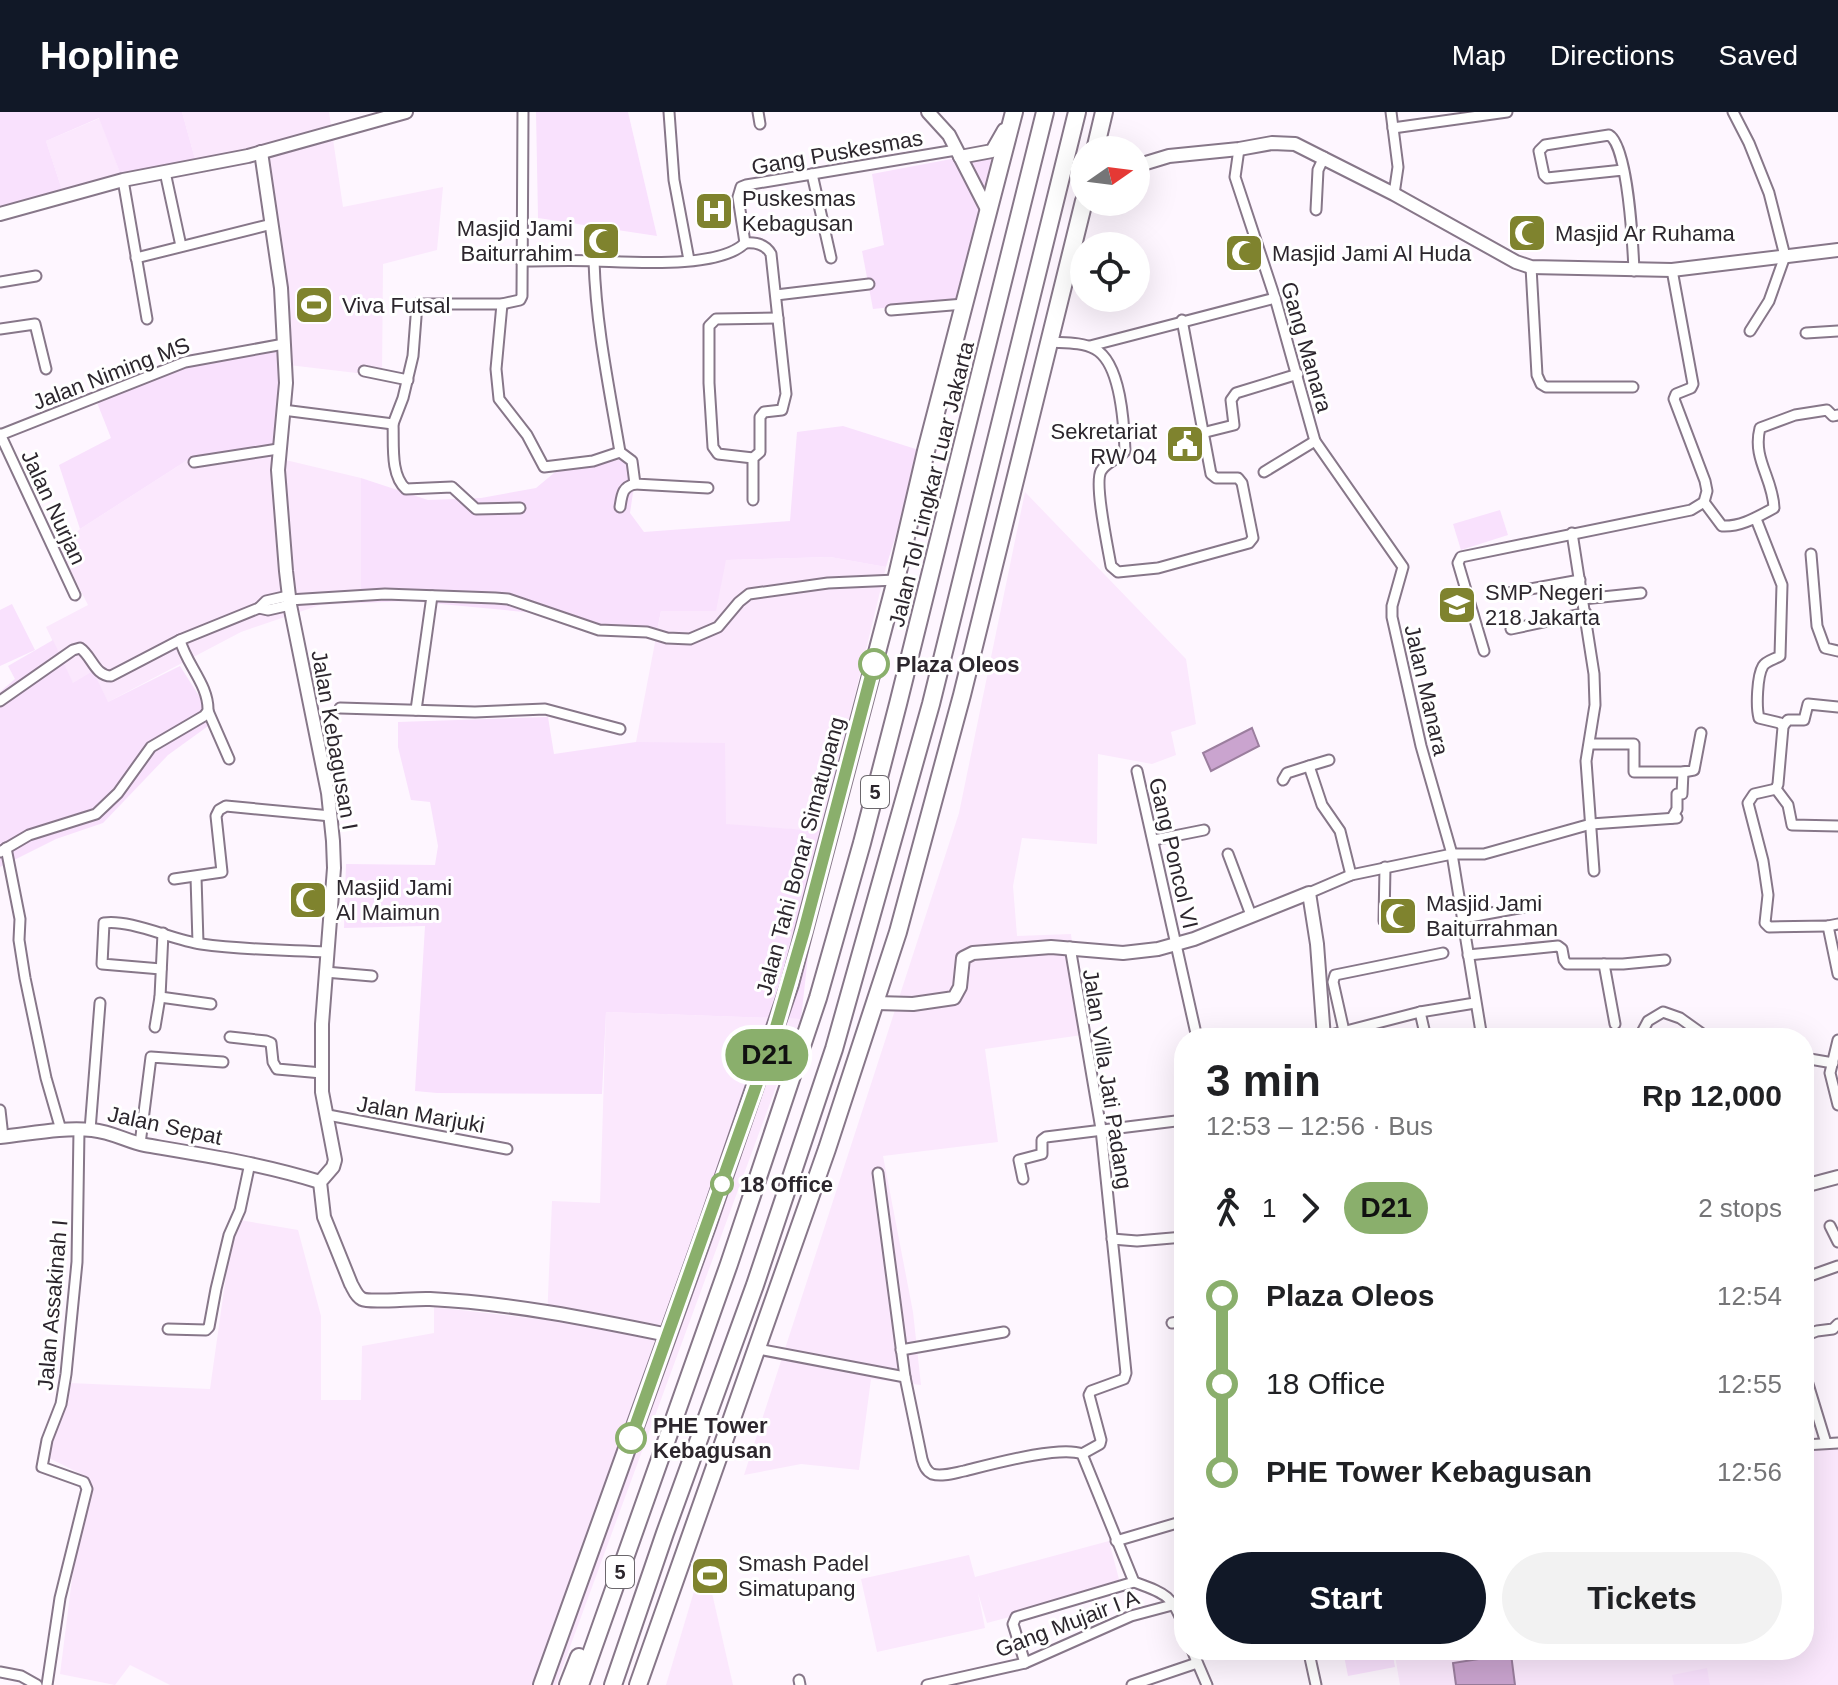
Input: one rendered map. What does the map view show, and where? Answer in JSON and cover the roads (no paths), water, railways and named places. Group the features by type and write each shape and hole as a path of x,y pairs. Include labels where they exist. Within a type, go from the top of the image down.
{"highway":[{"name":"Jalan Tol Lingkar Luar Jakarta","path":"580,1685 735,1249 829,958 921,614 1045,112"},
{"name":"5","path":"613,1685 755,1285 856,972 931,704 1077,112"},
{"path":"1098,136 1104,112"},
{"name":"Jalan Tahi Bonar Simatupang","path":"542,1685 781,1012 896,580 1014,113"},
{"path":"638,1685 758,1349 876,1003 929,821 1080,216"},
{"path":"568,1685 625,1533 631,1522 640,1516"},
{"path":"623,1685 649,1607 649,1580"}],"street":[{"path":"0,214 123,180 261,152 406,112"},
{"path":"520,508 476,509 452,487 406,489 396,472 393,424 413,356 417,304 517,303 522,296 523,112"},
{"path":"669,112 674,180 689,260"},
{"path":"758,112 760,124"},
{"path":"928,112 942,127 958,153 988,211"},
{"path":"1391,112 1398,167 1394,194"},
{"path":"1393,128 1507,112"},
{"path":"1733,112 1769,193 1785,256 1769,301 1750,331"},
{"path":"958,153 992,151 1014,113"},
{"path":"1623,170 1547,178 1539,151 1545,145 1609,135 1617,142 1623,170 1631,216 1634,271"},
{"path":"1150,162 1169,156 1291,143 1324,157 1516,262 1531,267 1672,270 1838,250"},
{"name":"Gang Manara","path":"1239,149 1235,177 1275,298 1315,441 1383,538"},
{"name":"Jalan Kebagusan I","path":"261,152 281,288 286,383 278,449 286,571 331,816 334,868 326,952 322,1092 335,1160 320,1182 324,1217 351,1284 362,1299 461,1301 542,1311 668,1335"},
{"name":"Gang Puskesmas","path":"745,243 738,197 741,187 958,153"},
{"path":"1316,210 1318,170 1324,157"},
{"path":"165,172 181,246"},
{"path":"812,174 831,258"},
{"path":"123,180 147,319"},
{"path":"136,258 272,224"},
{"path":"521,261 644,263 689,260 734,252 745,243 767,248 771,254 785,376 783,407 780,411 761,415 760,452 753,458 718,454 713,447 709,326 716,319 778,318"},
{"path":"594,261 600,348 620,452 632,461 635,484"},
{"path":"1531,267 1537,375 1542,386 1633,387"},
{"path":"1672,270 1693,384 1691,388 1676,394 1674,399 1705,481 1703,503 1718,523 1724,527 1756,519 1774,508 1774,497 1756,444 1760,428 1813,411 1827,410 1833,416 1838,415"},
{"path":"0,282 36,276"},
{"path":"776,295 869,284"},
{"path":"1050,342 1090,346 1275,298"},
{"path":"502,304 496,369 499,399 527,435 544,467 593,461 620,452"},
{"path":"891,310 964,304"},
{"path":"1090,346 1105,357 1111,370 1121,406 1124,437 1125,451 1122,456 1100,473 1099,487 1111,566 1118,572 1142,571 1249,543 1252,540 1242,483 1235,478 1212,477 1182,320"},
{"path":"0,329 35,324 46,369"},
{"path":"1806,333 1838,331"},
{"name":"Jalan Niming MS","path":"0,434 185,362 284,344"},
{"path":"364,371 408,380"},
{"path":"1202,433 1234,425 1231,400 1236,393 1298,374"},
{"path":"283,410 393,424"},
{"name":"Jalan Nurjan","path":"0,434 75,595"},
{"path":"1264,472 1315,441"},
{"path":"194,462 278,449"},
{"path":"753,458 753,500"},
{"path":"620,507 624,490 635,484 708,488"},
{"path":"1484,651 1458,563 1460,559 1492,549 1691,510 1703,503"},
{"path":"1756,519 1781,580 1783,604 1780,656 1763,666 1756,704 1761,719 1783,726"},
{"path":"1572,533 1595,688 1586,761 1594,871"},
{"name":"Jalan Manara","path":"1383,538 1404,569 1393,601 1392,617 1421,746 1452,854 1480,1028"},
{"path":"1811,554 1818,632 1825,648 1838,651"},
{"path":"0,701 73,650 80,648 85,651 100,673 111,676 180,640 259,608 266,601 385,594 508,599 599,630 647,632 667,638 690,639 718,627 749,594 828,583 896,580"},
{"path":"1503,594 1580,580"},
{"path":"1583,599 1641,593"},
{"path":"416,710 432,596"},
{"path":"1511,629 1586,613"},
{"path":"180,640 208,698 208,711 229,759"},
{"path":"1776,789 1783,726 1788,720 1804,720 1808,704 1838,707"},
{"path":"340,708 475,712 545,709 620,729"},
{"path":"61,1130 46,1078 22,964 20,919 3,850 29,835 96,814 118,793 151,747 208,711"},
{"path":"1590,744 1634,744 1634,772 1683,772 1694,770 1701,733"},
{"path":"1283,780 1287,773 1329,760"},
{"path":"1309,766 1322,805 1340,831 1351,875"},
{"name":"Gang Poncol VI","path":"1137,771 1195,1028"},
{"path":"876,1003 913,1004 954,998 960,987 963,958 973,953 1070,947 1123,953 1176,944 1351,875 1452,854 1484,854 1591,824 1675,818 1677,794 1682,794 1683,772"},
{"path":"1776,789 1788,805 1792,825 1838,826"},
{"path":"1776,789 1754,794 1748,803 1766,884 1764,921 1769,927 1833,925 1838,974"},
{"path":"174,879 222,872 216,816 226,806 331,816"},
{"path":"1154,840 1204,830"},
{"path":"1228,854 1251,915"},
{"path":"1384,921 1385,867"},
{"path":"196,877 198,943"},
{"path":"1309,893 1317,944 1322,1028"},
{"path":"1464,918 1524,907"},
{"path":"161,969 100,962 104,923 163,933 198,943 255,950 326,952"},
{"path":"155,1027 160,997 163,933"},
{"path":"1468,955 1558,946 1567,964 1665,960"},
{"name":"Jalan Villa Jati Padang","path":"1070,947 1101,1129 1126,1376 1091,1391 1089,1395 1101,1440 1100,1444 1082,1454"},
{"path":"1343,1028 1333,982 1335,975 1443,953"},
{"path":"1604,964 1615,1024"},
{"path":"325,972 372,976"},
{"path":"160,997 211,1004"},
{"path":"84,1130 100,1003"},
{"path":"1356,1028 1420,1012 1475,1003"},
{"path":"1420,1012 1424,1028"},
{"path":"1643,1028 1663,1012 1680,1018 1694,1028"},
{"path":"230,1037 271,1043 277,1069 322,1073"},
{"path":"1838,1040 1830,1080 1838,1105"},
{"path":"140,1144 151,1057 223,1062"},
{"path":"1814,1060 1833,1063"},
{"path":"0,1110 1,1137"},
{"name":"Jalan Marjuki","path":"328,1115 507,1149"},
{"path":"1023,1179 1019,1160 1043,1153 1044,1139 1174,1121"},
{"name":"Jalan Sepat","path":"1,1137 61,1130 120,1135 140,1144 205,1153 320,1182"},
{"name":"Jalan Assakinah I","path":"47,1685 60,1598 87,1489 84,1482 42,1467 47,1440 61,1404 66,1374 77,1262 84,1130"},
{"path":"168,1329 206,1330 209,1327 229,1235 240,1210 250,1163"},
{"path":"878,1173 905,1377 925,1469 931,1473 952,1473 1050,1453 1073,1451 1082,1454 1134,1582"},
{"path":"1814,1183 1838,1177"},
{"path":"1830,1226 1838,1242"},
{"path":"1112,1239 1137,1241 1174,1238"},
{"path":"1814,1274 1838,1266"},
{"path":"1814,1332 1828,1331 1838,1324"},
{"path":"901,1350 1004,1332"},
{"path":"758,1349 905,1377"},
{"path":"1814,1404 1826,1443"},
{"path":"1814,1444 1838,1443"},
{"path":"1116,1541 1174,1524"},
{"path":"1025,1663 1013,1624 1016,1617 1134,1582 1160,1592 1174,1602"},
{"name":"Gang Mujair I A","path":"985,1685 983,1673 1025,1663 1131,1616 1174,1605"},
{"path":"1196,1660 1207,1685"},
{"path":"1311,1660 1316,1685"},
{"path":"1132,1685 1197,1663"},
{"path":"0,1672 21,1676 37,1685"},
{"path":"929,1685 983,1673"}],"place":[{"name":"Puskesmas Kebagusan","path":"714,211"},
{"name":"Masjid Ar Ruhama","path":"1527,233"},
{"name":"Masjid Jami Baiturrahim","path":"601,241"},
{"name":"Masjid Jami Al Huda","path":"1244,253"},
{"name":"Viva Futsal","path":"314,305"},
{"name":"Sekretariat RW 04","path":"1185,444"},
{"name":"SMP Negeri 218 Jakarta","path":"1457,605"},
{"name":"Plaza Oleos","path":"874,664"},
{"name":"Masjid Jami Al Maimun","path":"308,900"},
{"name":"Masjid Jami Baiturrahman","path":"1398,916"},
{"name":"18 Office","path":"722,1184"},
{"name":"PHE Tower Kebagusan","path":"631,1438"},
{"name":"Smash Padel Simatupang","path":"710,1576"}]}
